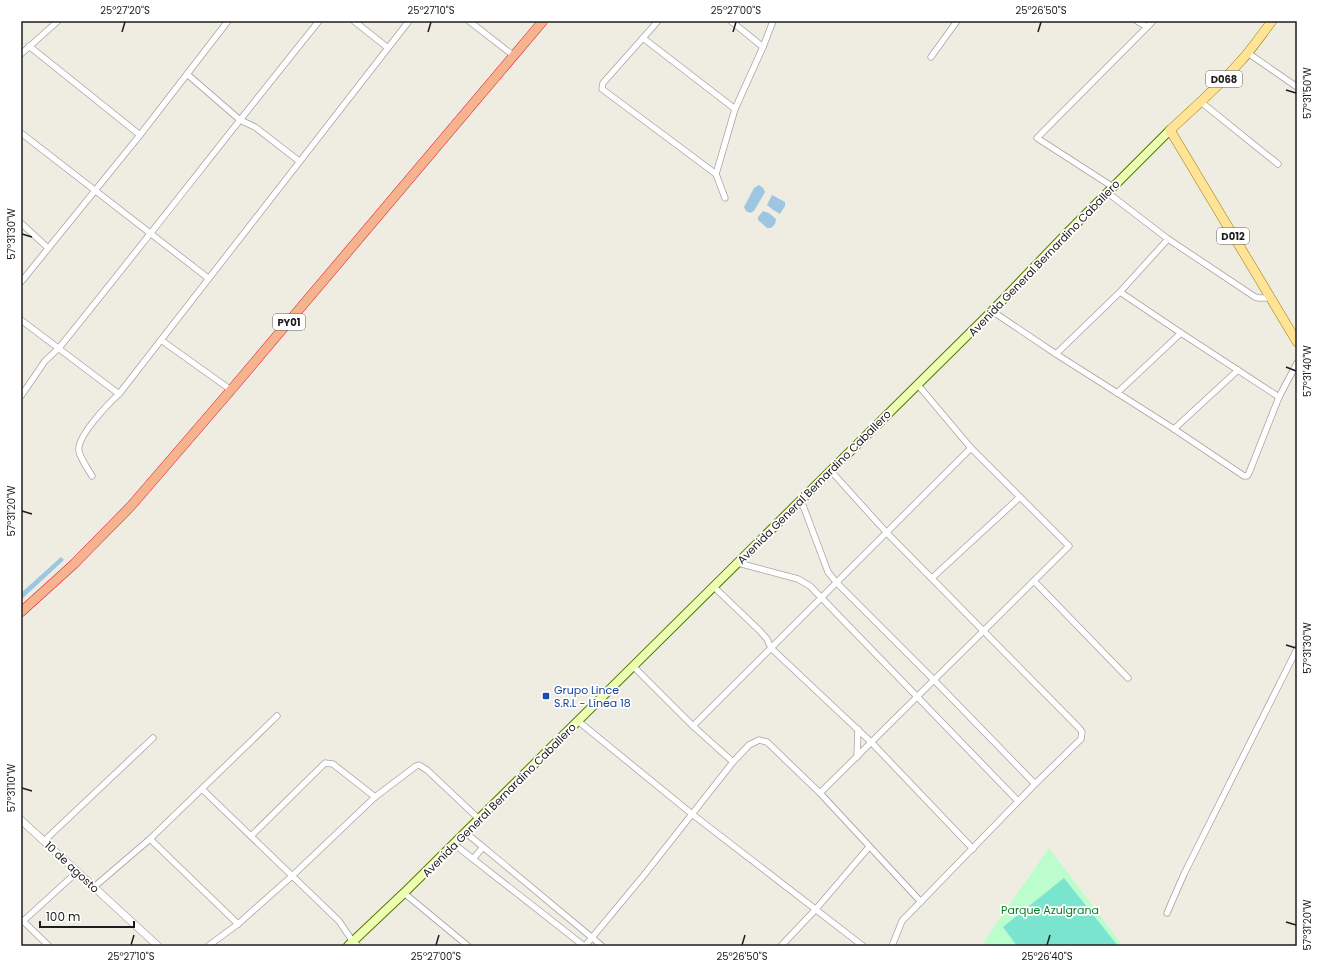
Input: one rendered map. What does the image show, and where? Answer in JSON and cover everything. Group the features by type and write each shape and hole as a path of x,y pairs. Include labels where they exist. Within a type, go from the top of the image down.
{"highway":[{"name":"PY01","path":"21,612 74,564 131,506 232,390 543,21"}],"main road":[{"name":"Avenida General Bernardino Caballero","path":"353,945 918,385 992,311 1066,233 1170,130 1201,102 1248,53 1270,22"},
{"name":"D012","path":"1170,130 1297,342"}],"street":[{"path":"21,54 58,21"},
{"path":"21,282 140,134 228,21"},
{"path":"21,396 44,361 59,348 319,21"},
{"path":"354,21 388,48"},
{"path":"92,476 79,451 79,445 98,416 119,394 409,21"},
{"path":"469,21 514,56"},
{"path":"658,21 602,83 602,89 716,174 725,198"},
{"path":"731,21 763,46"},
{"path":"716,174 735,109 773,21"},
{"path":"931,57 957,21"},
{"path":"1137,21 1147,27"},
{"path":"1152,21 1037,138 1111,190 1168,238 1255,297 1270,298"},
{"path":"643,38 735,109"},
{"path":"29,46 140,134"},
{"path":"1248,53 1297,87"},
{"path":"187,74 240,120 255,126 299,162"},
{"path":"1201,102 1278,164"},
{"path":"21,133 208,278"},
{"path":"21,223 48,248"},
{"path":"1056,354 1120,292 1168,238"},
{"path":"1120,292 1280,397"},
{"path":"992,311 1244,476 1247,476 1251,470 1280,397 1297,363"},
{"path":"21,320 119,394"},
{"path":"1117,393 1181,333"},
{"path":"161,340 232,390"},
{"path":"1174,429 1238,370"},
{"path":"820,794 1069,546 971,448 918,385"},
{"path":"693,726 971,448"},
{"path":"831,471 886,532 1082,732 1081,738 902,921 892,946"},
{"path":"932,578 1020,497"},
{"path":"801,500 828,572 837,583 1035,784"},
{"path":"738,563 798,580 810,586 1018,801"},
{"path":"1034,581 1128,678"},
{"path":"714,587 760,631 767,639 771,648 872,743 973,849"},
{"path":"1167,913 1184,874 1297,649"},
{"path":"633,666 693,726 733,762"},
{"path":"94,887 150,839 277,716"},
{"path":"578,721 692,814 863,946"},
{"path":"857,757 858,729"},
{"path":"44,841 153,738"},
{"path":"454,844 584,946 644,875 733,762 749,745 759,740 767,742 820,794 921,902"},
{"path":"251,836 325,763 332,764 375,797"},
{"path":"208,946 238,924 292,876 375,797 413,767 419,765 427,770 479,819"},
{"path":"202,789 339,922 353,945"},
{"name":"10 de agosto","path":"21,820 158,946"},
{"path":"466,832 602,946"},
{"path":"150,839 238,924"},
{"path":"473,859 483,847"},
{"path":"781,946 816,909 869,847"},
{"path":"49,946 22,921 77,872"},
{"path":"404,893 468,946"}],"green space":[{"name":"Parque Azulgrana","path":"1049,848 1123,946 981,946"},
{"name":"Parque Azulgrana","path":"1064,878 1118,946 1017,946 1003,927"}],"shaded area":[{"path":"759,185 765,192 754,211 750,213 746,211 744,207 754,188"},
{"path":"772,195 785,202 785,206 780,214 767,205"},
{"path":"763,211 769,213 776,219 775,224 771,228 767,228 758,220 758,217"},
{"path":"61,557 64,560 23,598 21,597 21,593"}],"place":[{"name":"Grupo Lince S.R.L - Línea 18","path":"546,696"}]}
